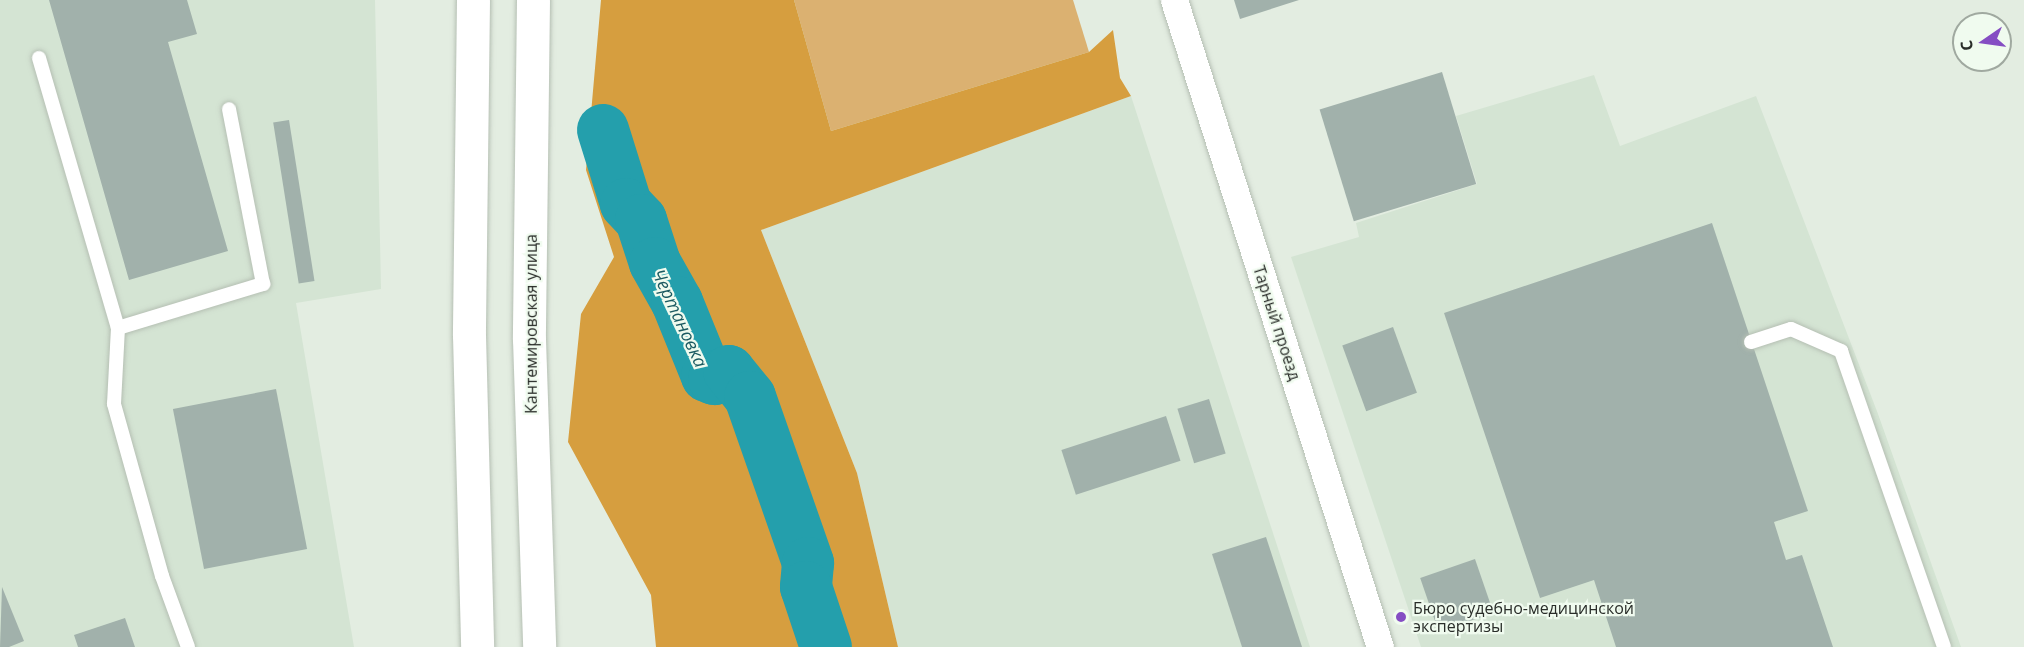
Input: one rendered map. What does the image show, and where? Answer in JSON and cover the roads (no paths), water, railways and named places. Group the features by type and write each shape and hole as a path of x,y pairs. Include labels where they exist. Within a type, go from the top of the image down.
{"main road":[{"path":"472,0 469,335 477,647"},
{"name":"Кантемировская улица","path":"533,0 529,339 539,647"}],"street":[{"name":"Тарный проезд","path":"1174,0 1380,647"}],"lane":[{"path":"39,58 118,328 114,404 162,576 188,647"},
{"path":"118,328 263,285 229,109"},
{"path":"1751,342 1791,329 1840,351 1944,647"}],"waterway":[{"name":"Чертановка","path":"603,130 626,204 641,220 655,263 677,302 707,376 714,379 729,371 750,397 808,563 806,587 826,647"}],"place":[{"name":"Бюро судебно-медицинской экспертизы","path":"1401,617"}]}
